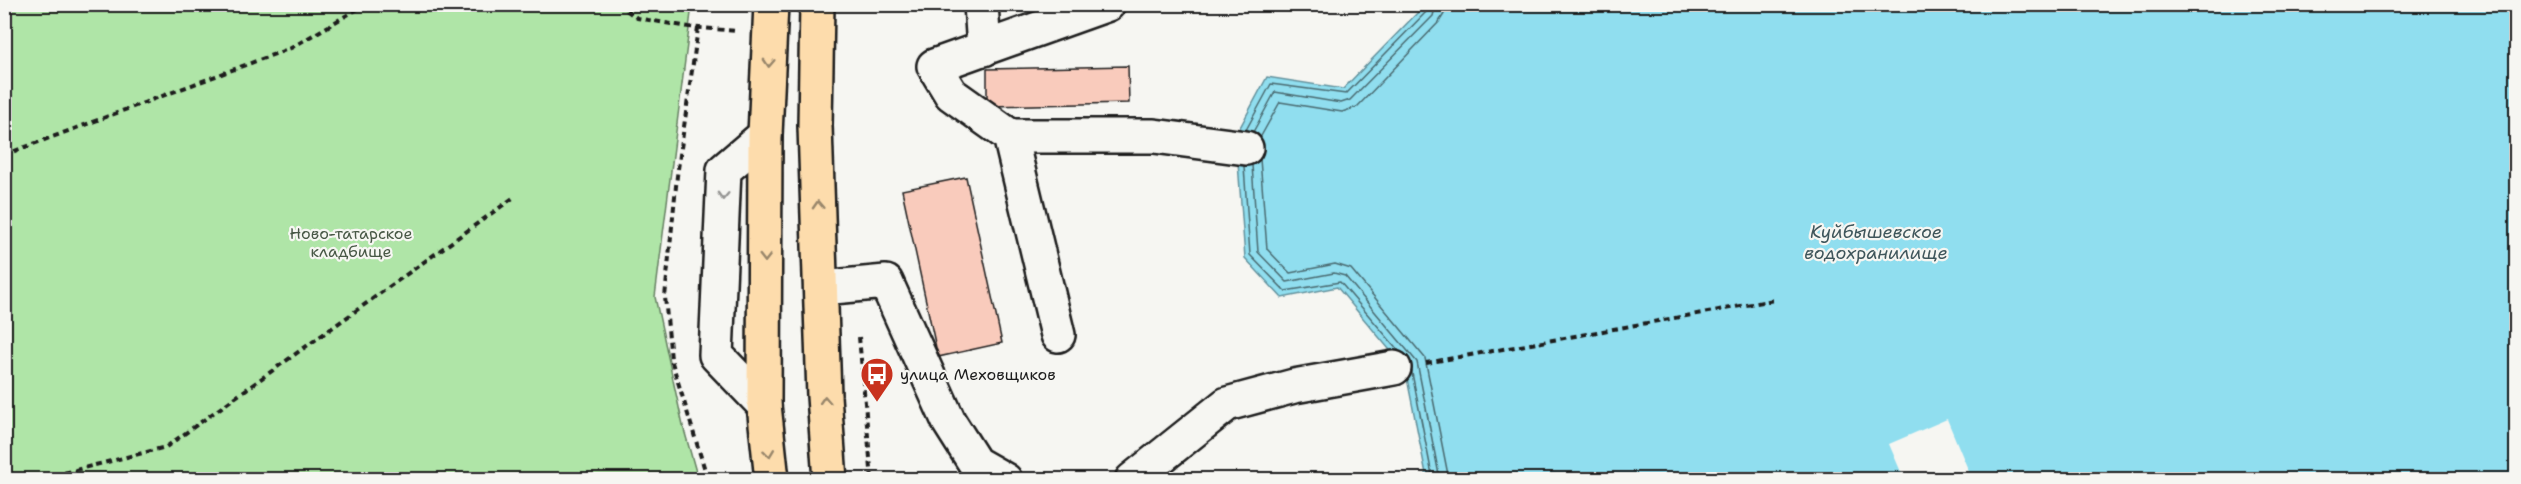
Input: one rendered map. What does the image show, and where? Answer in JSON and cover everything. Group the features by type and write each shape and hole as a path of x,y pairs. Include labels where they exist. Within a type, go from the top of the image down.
{"main road":[{"path":"817,4 815,126 824,396 830,480"},
{"path":"771,19 765,135 764,405 772,480"}],"lane":[{"path":"981,4 984,49"},
{"path":"1108,4 934,66 951,94 1011,136 1154,136 1246,148"},
{"path":"764,405 716,355 724,170 765,135"},
{"path":"1011,136 1058,335"},
{"path":"822,288 886,282 949,422 975,463 1005,480"},
{"path":"1132,480 1227,404 1294,386 1394,369"}],"path":[{"path":"4,155 291,48 366,4"},
{"path":"618,4 637,18 698,28 771,19"},
{"path":"698,28 677,176 665,297 671,359 708,480"},
{"path":"45,480 52,476 166,447 513,198"},
{"path":"1394,369 1774,300"}],"green space":[{"name":"Ново-татарское кладбище","path":"4,5 692,5 655,297 683,426 698,479 5,479"}],"water":[{"name":"Куйбышевское водохранилище","path":"1425,5 2516,5 2516,479 1427,479 1405,368 1337,287 1282,298 1245,258 1236,135 1267,77 1343,89"}],"pier":[{"path":"1947,419 1972,479 1904,479 1889,444"}],"building":[{"path":"1128,66 1129,103 987,106 987,69"},
{"path":"966,177 1002,343 938,357 902,190"}],"place":[{"name":"улица Меховщиков","path":"877,403"}]}
